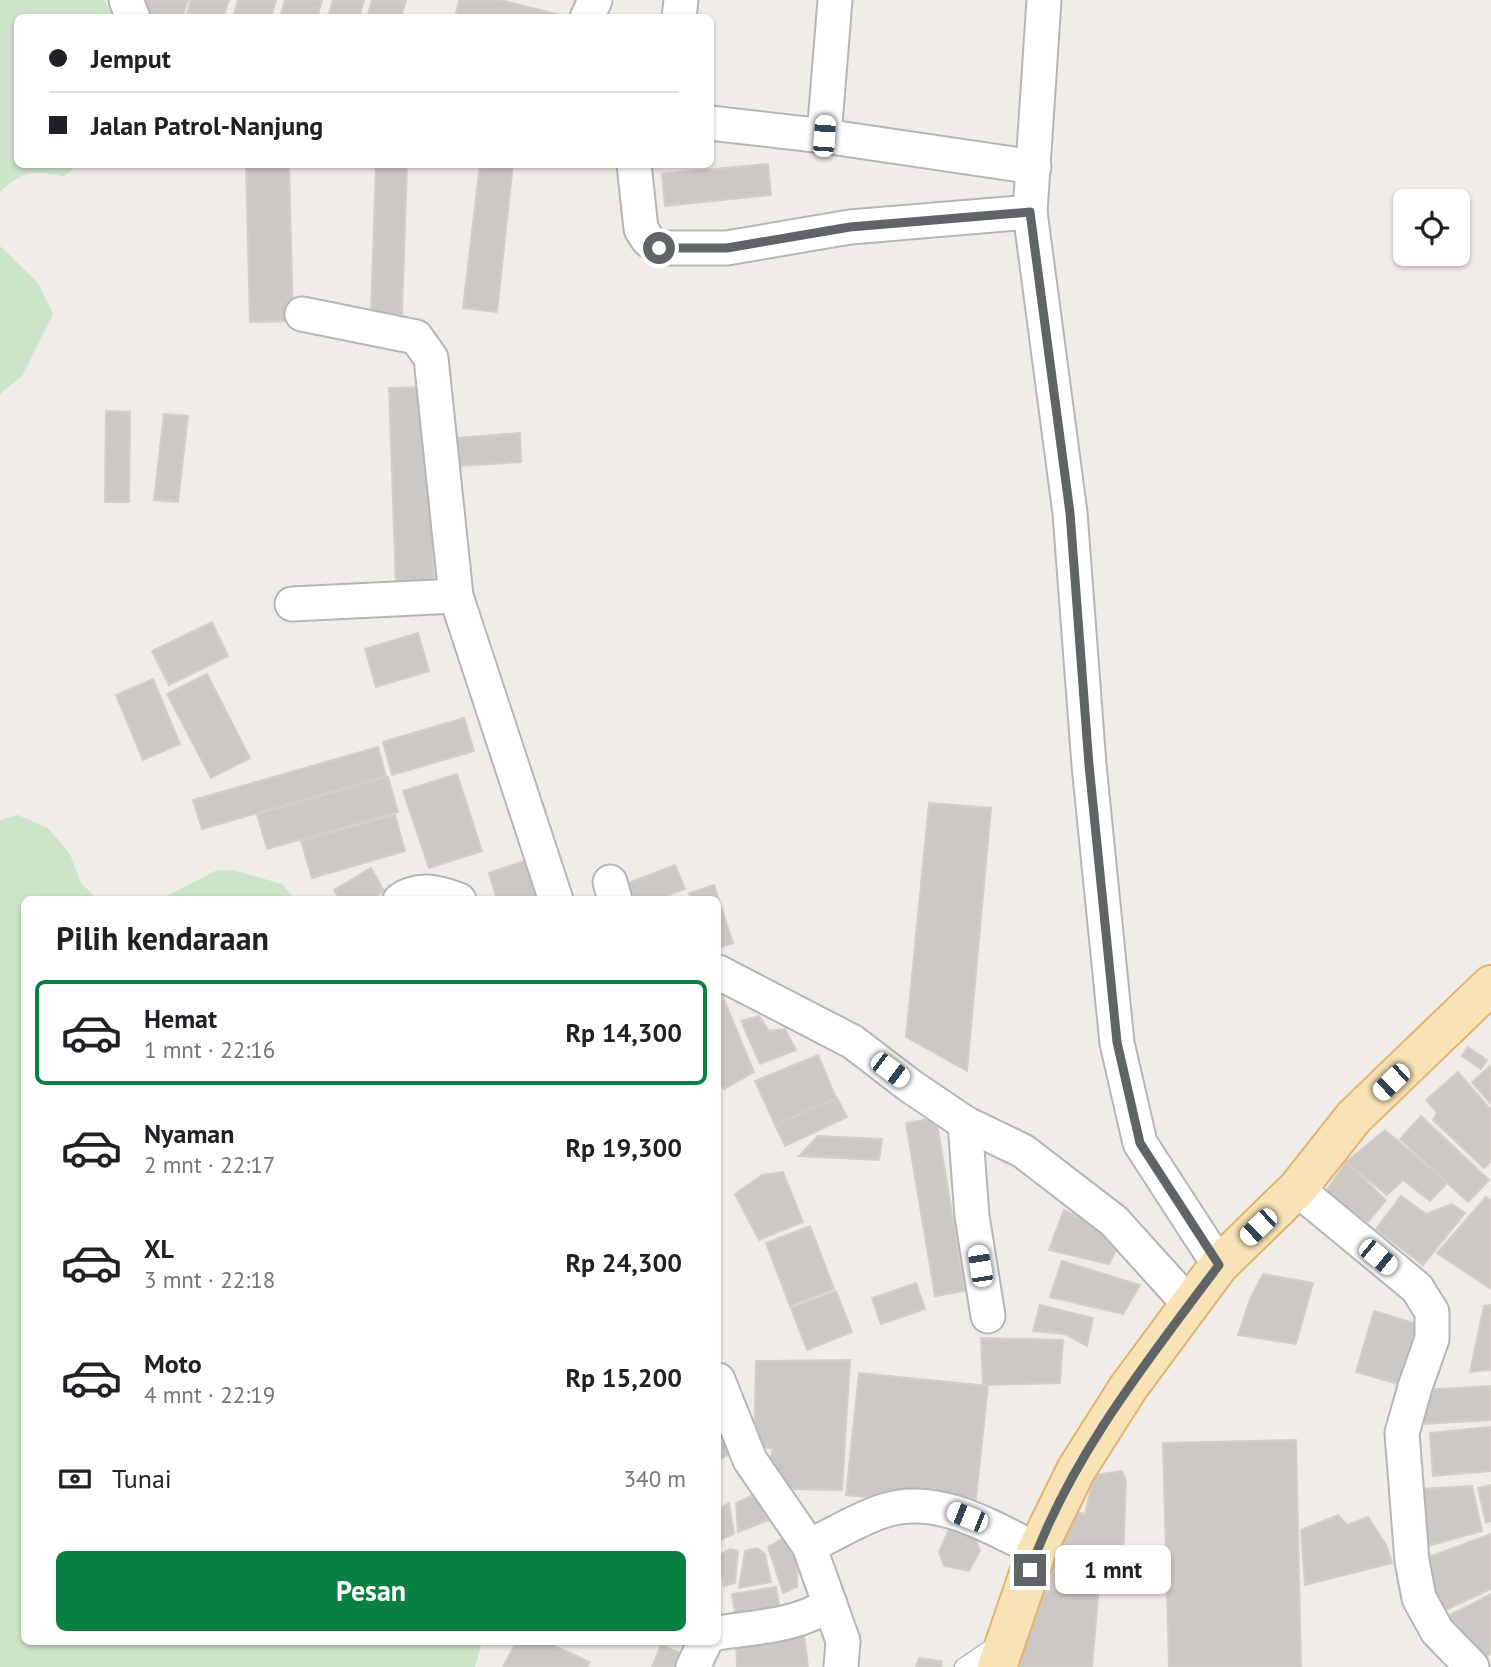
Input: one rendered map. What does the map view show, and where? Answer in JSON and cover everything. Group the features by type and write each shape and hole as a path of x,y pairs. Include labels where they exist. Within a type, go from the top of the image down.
{"main road":[{"path":"1002,1652 1037,1550 1076,1470 1128,1388 1189,1304 1219,1265 1297,1189 1354,1117 1491,985"}],"street":[{"path":"824,136 835,0"},
{"path":"1044,0 1030,212 1070,513 1089,765 1117,1042 1140,1143 1219,1265"},
{"path":"714,123 824,136 1034,167"},
{"path":"634,168 641,229 648,240 659,248 727,248 850,227 1030,212"},
{"path":"302,314 416,337 431,358 456,596 555,896"},
{"path":"292,604 456,596"},
{"path":"405,896 429,891 446,896"},
{"path":"721,974 853,1042 909,1085 965,1122 1023,1152 1114,1221 1189,1304"},
{"path":"965,1122 972,1216 988,1315"},
{"path":"1297,1189 1417,1288 1432,1312 1432,1339 1402,1433 1412,1561 1419,1598 1437,1631 1472,1667"},
{"path":"721,1388 750,1460 809,1546 843,1641 841,1667"},
{"path":"809,1546 883,1511 930,1507 953,1511 1037,1550"},
{"path":"721,1633 813,1615 830,1604"},
{"path":"693,1667 704,1645"}],"lane":[{"path":"963,1667 1002,1652"}],"green space":[{"path":"0,0 104,0 111,14 14,14 14,168 74,168 64,176 29,173 16,179 0,192"},
{"path":"0,246 38,283 53,314 23,375 0,394"},
{"path":"18,815 48,828 70,854 81,883 94,896 21,896 21,1645 481,1645 475,1667 0,1667 0,820"},
{"path":"217,870 233,870 282,884 292,896 167,896"}],"building":[{"path":"144,0 188,0 183,14 139,14"},
{"path":"191,0 229,0 224,14 187,14"},
{"path":"238,0 276,0 272,14 234,14"},
{"path":"285,0 322,0 318,14 281,14"},
{"path":"333,0 364,0 360,14 329,14"},
{"path":"372,0 406,0 402,14 368,14"},
{"path":"459,0 500,0 556,14 456,14"},
{"path":"768,164 771,195 665,206 662,174"},
{"path":"246,168 289,168 293,321 250,322"},
{"path":"376,168 407,168 402,314 371,313"},
{"path":"480,168 513,168 497,312 463,308"},
{"path":"427,387 434,584 396,586 389,388"},
{"path":"106,411 130,412 129,502 105,502"},
{"path":"164,414 188,416 178,502 154,500"},
{"path":"520,433 521,462 458,466 457,438"},
{"path":"212,622 228,656 169,685 152,651"},
{"path":"418,633 429,671 376,687 365,649"},
{"path":"207,674 250,758 211,778 167,694"},
{"path":"153,679 180,744 143,760 116,695"},
{"path":"464,718 474,751 392,775 383,742"},
{"path":"378,747 386,776 202,829 193,800"},
{"path":"457,774 482,851 429,868 403,791"},
{"path":"388,777 398,812 267,849 257,814"},
{"path":"929,803 991,808 967,1071 906,1037"},
{"path":"395,815 405,851 312,878 301,841"},
{"path":"530,859 541,894 496,896 489,873"},
{"path":"675,865 685,889 666,896 633,896 628,883"},
{"path":"371,868 384,891 376,896 338,896 334,890"},
{"path":"714,885 718,896 690,896 689,893"},
{"path":"721,906 733,943 721,947"},
{"path":"721,992 754,1072 724,1089 721,1084"},
{"path":"759,1016 769,1031 785,1029 796,1050 760,1064 741,1021"},
{"path":"1468,1047 1487,1060 1481,1069 1462,1056"},
{"path":"818,1055 836,1098 775,1125 755,1081"},
{"path":"1491,1065 1491,1104 1472,1082"},
{"path":"1458,1072 1491,1110 1491,1161 1484,1168 1433,1120 1437,1112 1426,1100"},
{"path":"837,1098 847,1117 785,1146 775,1125"},
{"path":"1421,1116 1489,1180 1468,1202 1400,1139"},
{"path":"936,1118 965,1291 935,1296 906,1123"},
{"path":"1385,1130 1447,1183 1430,1201 1403,1180 1387,1195 1346,1162"},
{"path":"818,1136 882,1139 879,1160 799,1156"},
{"path":"1346,1162 1386,1200 1368,1222 1324,1194"},
{"path":"783,1172 803,1222 759,1240 735,1194 762,1175"},
{"path":"1401,1196 1426,1214 1452,1204 1465,1213 1423,1265 1376,1229"},
{"path":"1486,1197 1491,1201 1491,1289 1437,1253"},
{"path":"1064,1210 1121,1240 1109,1264 1049,1250"},
{"path":"810,1226 834,1289 790,1306 766,1243"},
{"path":"1062,1261 1140,1285 1123,1314 1050,1297"},
{"path":"1263,1274 1313,1283 1296,1344 1238,1335 1250,1299"},
{"path":"916,1283 925,1309 881,1324 872,1298"},
{"path":"836,1291 852,1332 807,1350 791,1308"},
{"path":"1040,1305 1093,1318 1087,1346 1065,1334 1033,1331"},
{"path":"1491,1305 1491,1370 1470,1372 1484,1306"},
{"path":"1374,1311 1424,1326 1406,1386 1356,1372"},
{"path":"981,1338 1063,1340 1060,1383 983,1385"},
{"path":"850,1360 842,1490 787,1489 762,1460 771,1457 773,1448 754,1449 756,1361"},
{"path":"859,1373 988,1386 975,1507 846,1495"},
{"path":"1491,1386 1491,1420 1423,1424 1422,1390"},
{"path":"721,1424 736,1451 721,1458"},
{"path":"1491,1427 1491,1471 1433,1476 1430,1433"},
{"path":"1296,1440 1301,1667 1169,1667 1163,1443"},
{"path":"1122,1471 1126,1481 1122,1586 1099,1585 1092,1667 1020,1667 1027,1613 1075,1512 1085,1514 1094,1475"},
{"path":"1491,1485 1491,1521 1486,1523 1478,1488"},
{"path":"1472,1486 1482,1531 1421,1548 1420,1489"},
{"path":"757,1493 772,1519 738,1532 736,1503"},
{"path":"729,1503 734,1534 721,1540 721,1508"},
{"path":"1338,1515 1347,1525 1368,1517 1386,1545 1392,1563 1305,1585 1301,1530"},
{"path":"950,1527 975,1538 980,1551 969,1571 944,1566 939,1552"},
{"path":"1491,1534 1491,1589 1439,1613 1418,1561"},
{"path":"789,1535 797,1548 797,1587 783,1593 768,1547"},
{"path":"757,1548 765,1554 771,1582 739,1588 745,1551"},
{"path":"730,1549 738,1551 735,1583 724,1586 721,1554"},
{"path":"776,1587 781,1617 737,1625 732,1594"},
{"path":"1491,1594 1491,1652 1483,1661 1444,1618"},
{"path":"803,1626 808,1667 737,1667 736,1640"},
{"path":"514,1645 552,1645 590,1662 587,1667 503,1667"},
{"path":"661,1645 685,1655 680,1667 652,1667"},
{"path":"919,1658 942,1661 941,1667 916,1667"}],"route":[{"path":"659,248 727,248 850,227 1030,212 1070,513 1089,765 1117,1042 1140,1143 1219,1265 1128,1388 1076,1470 1030,1570"}]}
